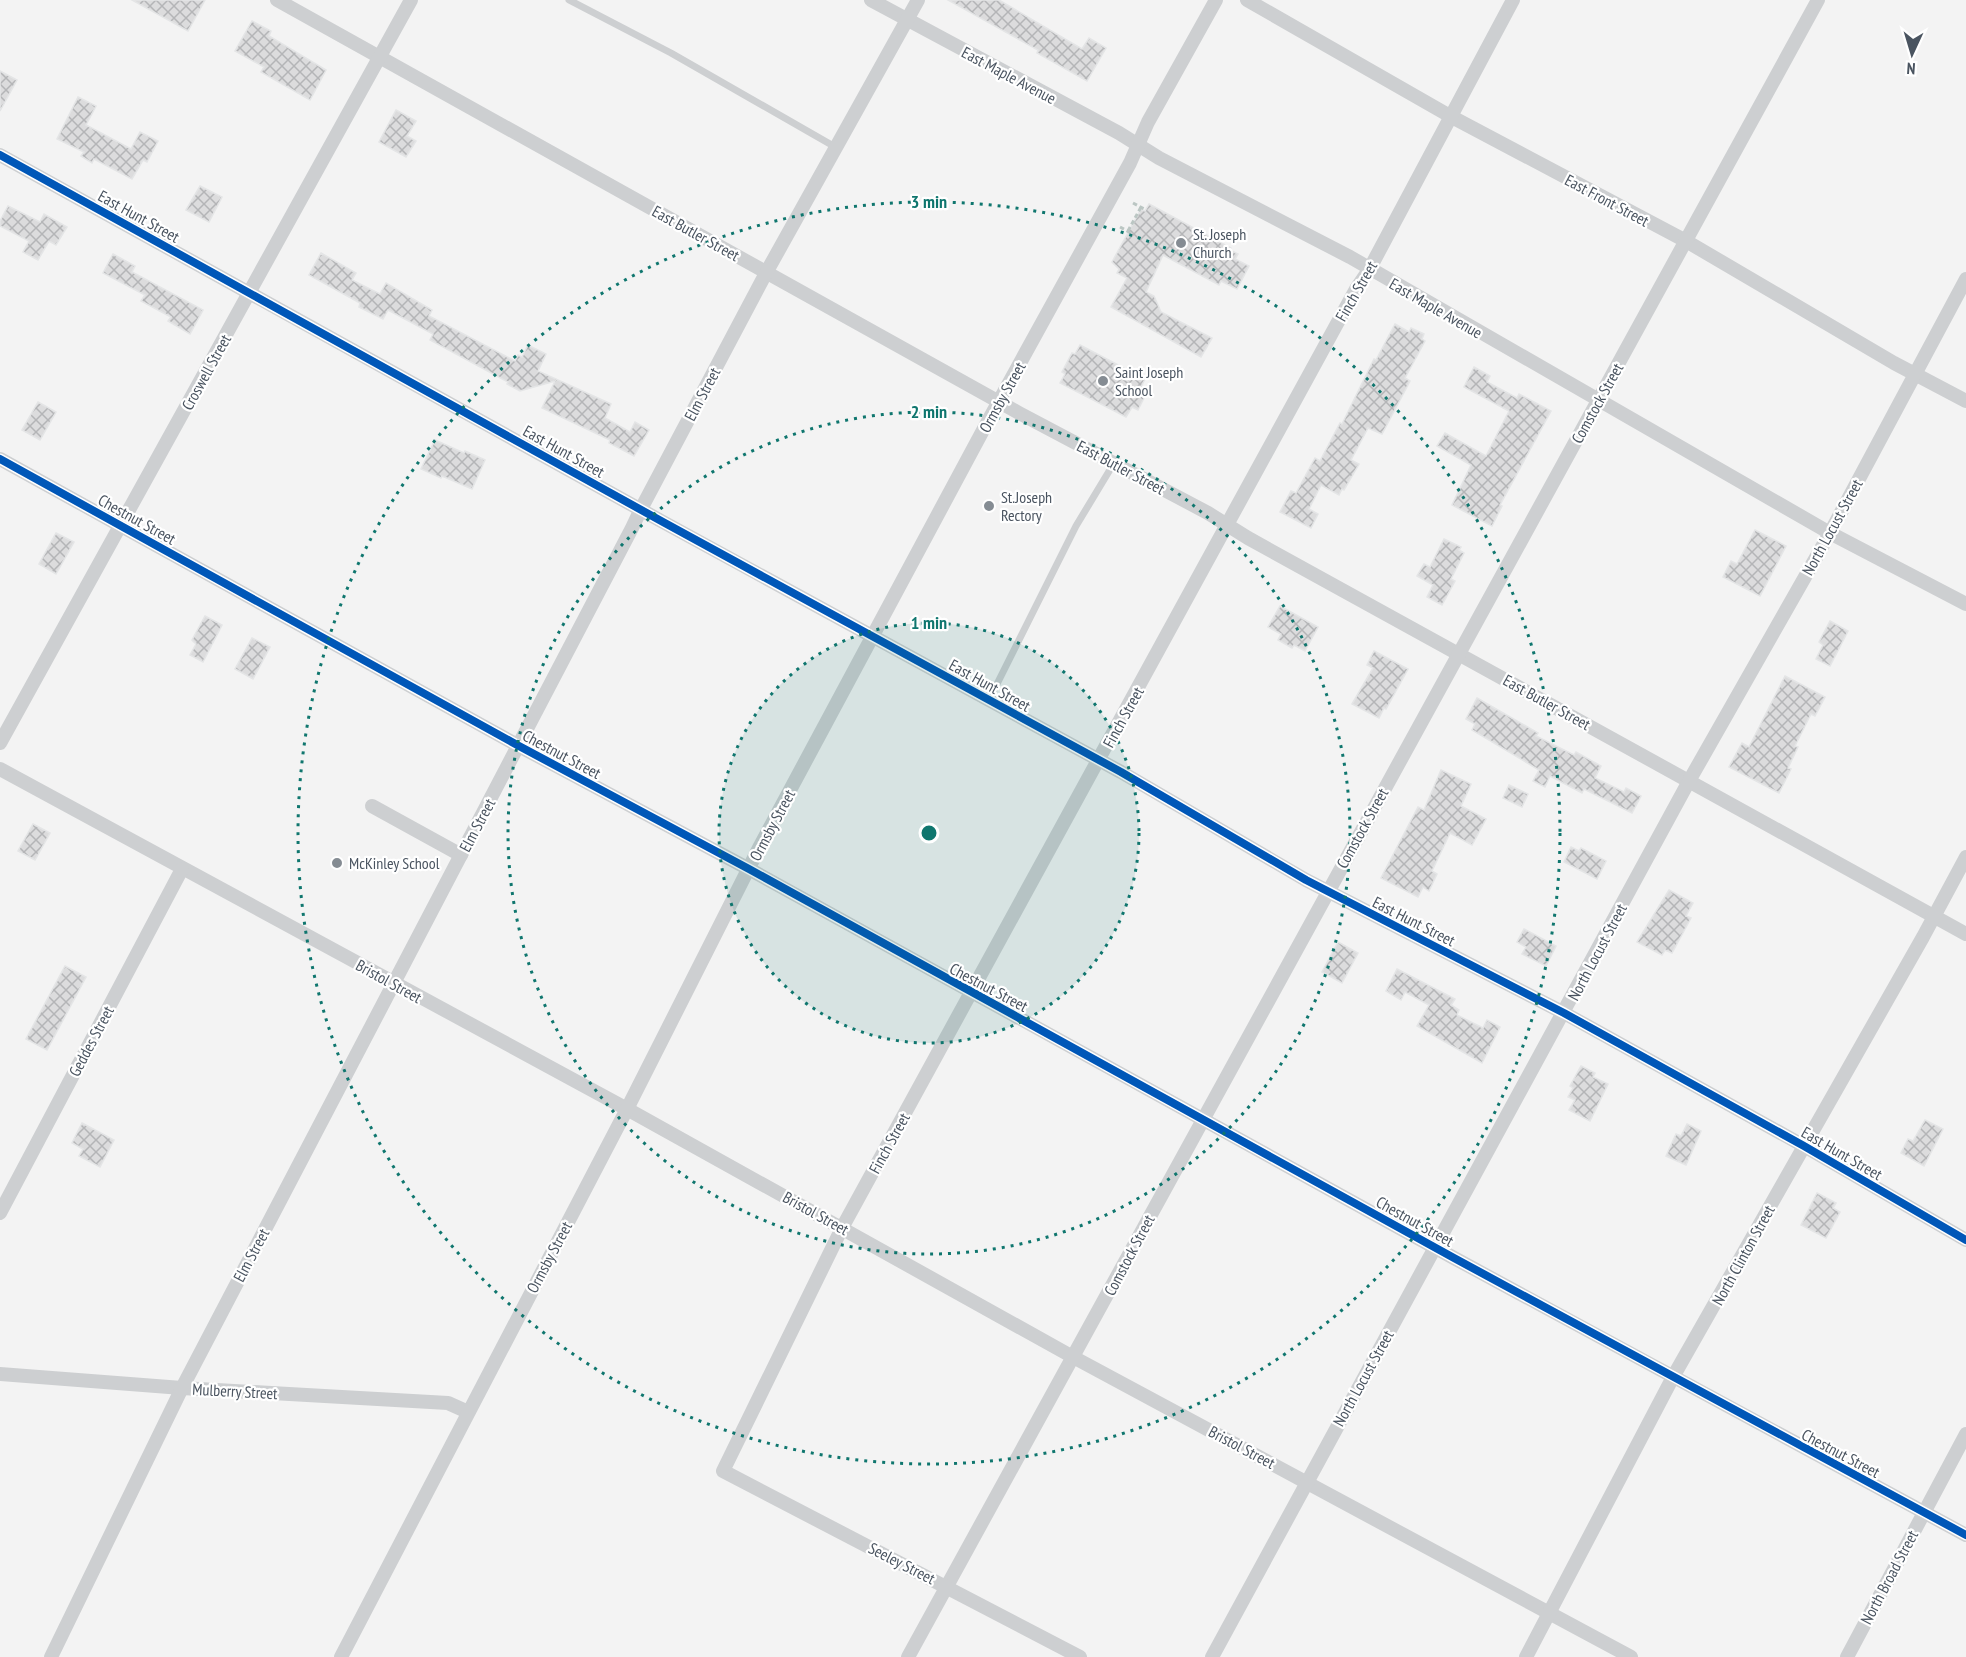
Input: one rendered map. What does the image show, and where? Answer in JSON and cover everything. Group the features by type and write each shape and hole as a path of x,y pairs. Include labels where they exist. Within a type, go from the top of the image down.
{"street":[{"name":"East Butler Street","path":"277,0 766,273 1208,513 1966,934"},
{"name":"Croswell Street","path":"0,743 411,0"},
{"name":"East Maple Avenue","path":"871,0 1159,158 1350,257 1369,270 1830,532 1966,604"},
{"name":"Elm Street","path":"51,1657 182,1388 519,746 640,509 766,273 918,0"},
{"name":"Ormsby Street","path":"341,1657 627,1109 748,869 1139,145 1148,122 1216,0"},
{"name":"East Front Street","path":"1247,0 1450,116 1686,241 1966,401"},
{"name":"Finch Street","path":"723,1471 842,1228 1356,289 1369,270 1513,0"},
{"name":"Comstock Street","path":"908,1657 1818,0"},
{"name":"East Hunt Street","path":"0,155 1121,772 1327,891 1564,1013 1804,1146 1966,1240"},
{"name":"North Locust Street","path":"1212,1657 1689,782 1830,532 1966,279"},
{"name":"Chestnut Street","path":"0,459 970,993 1966,1535"},
{"name":"Bristol Street","path":"0,769 627,1109 1073,1358 1632,1657"},
{"path":"372,806 461,855"},
{"name":"North Clinton Street","path":"1526,1657 1673,1377 1966,857"},
{"name":"Geddes Street","path":"0,1213 182,869"},
{"name":"Mulberry Street","path":"0,1374 182,1388 448,1403 468,1412"},
{"name":"North Broad Street","path":"1846,1657 1966,1434"},
{"name":"Seeley Street","path":"723,1471 1080,1657"}],"lane":[{"path":"569,0 671,53 837,148"},
{"path":"989,700 1076,526 1114,464"}],"path":[{"path":"1133,203 1146,210"},
{"path":"1128,231 1141,207"},
{"path":"1120,227 1133,234"}],"building":[{"path":"132,0 205,0 188,31"},
{"path":"948,0 999,0 1082,49 1089,38 1106,48 1087,81 1037,53 1038,50"},
{"path":"252,21 271,31 269,36 326,70 310,100 261,72 264,67 235,51"},
{"path":"0,71 17,80 0,111"},
{"path":"78,97 96,106 86,125 131,149 140,132 158,141 147,162 143,160 132,179 94,159 92,163 81,156 84,152 57,139"},
{"path":"396,110 416,121 407,136 416,141 406,157 379,142"},
{"path":"200,186 222,197 209,222 186,210"},
{"path":"1149,204 1231,248 1230,250 1238,254 1235,259 1249,266 1237,289 1221,281 1219,285 1163,255 1146,292 1154,296 1161,312 1212,338 1201,357 1111,307 1127,278 1117,273 1119,269 1112,262 1141,209 1145,211"},
{"path":"8,206 40,222 44,214 67,227 56,245 49,241 38,260 23,252 29,241 0,226 0,221"},
{"path":"321,253 356,273 352,280 380,294 386,283 432,310 429,316 515,361 518,355 522,357 528,345 546,354 538,371 611,404 605,418 630,432 635,422 649,430 634,456 609,443 610,440 542,408 555,381 520,391 507,384 508,382 430,340 433,334 388,310 383,319 359,307 360,303 309,275"},
{"path":"113,254 135,266 132,272 203,310 190,334 168,321 171,317 141,301 145,295 103,273"},
{"path":"1395,324 1409,332 1411,328 1424,334 1422,339 1425,341 1405,378 1410,381 1382,434 1368,428 1351,460 1359,464 1344,490 1342,489 1339,495 1321,485 1309,509 1318,514 1311,528 1280,512 1291,491 1296,493 1315,458 1320,461"},
{"name":"Saint Joseph School","path":"1080,345 1145,379 1140,389 1147,392 1138,410 1132,407 1126,417 1060,383 1065,374 1062,372 1072,353 1075,354"},
{"path":"1474,367 1490,376 1487,382 1517,398 1519,394 1551,411 1500,505 1502,506 1492,526 1452,505 1471,465 1437,446 1445,433 1486,456 1509,411 1464,387"},
{"path":"38,402 56,412 40,440 22,430"},
{"path":"435,440 485,460 472,489 421,469"},
{"path":"1755,530 1786,546 1760,596 1723,577 1731,561 1737,564"},
{"path":"56,533 74,542 56,574 39,564"},
{"path":"1444,539 1461,547 1459,550 1464,553 1451,579 1455,581 1442,605 1427,597 1433,585 1417,576 1424,564 1430,567"},
{"path":"1280,606 1318,627 1305,651 1294,645 1292,648 1278,640 1281,634 1268,627"},
{"path":"205,616 222,625 203,662 190,655 196,644 192,640"},
{"path":"1830,621 1848,631 1830,666 1816,659 1823,645 1819,642"},
{"path":"252,638 270,647 253,679 235,669"},
{"path":"1374,651 1408,669 1379,718 1352,704 1373,668 1367,665"},
{"path":"1785,676 1825,697 1815,716 1811,714 1795,746 1798,747 1788,768 1791,769 1779,793 1729,767 1742,743 1749,747"},
{"path":"1477,698 1538,733 1536,736 1574,755 1576,752 1601,766 1595,778 1624,792 1626,788 1641,796 1632,813 1584,789 1582,793 1550,776 1545,787 1533,781 1539,770 1472,730 1475,724 1466,719"},
{"path":"1441,770 1471,784 1461,806 1486,819 1472,845 1450,833 1432,871 1437,874 1429,891 1423,887 1418,897 1381,878 1418,807 1424,810"},
{"path":"1509,785 1528,794 1522,807 1503,798"},
{"path":"33,824 50,833 35,860 18,851"},
{"path":"1571,847 1579,851 1581,848 1606,861 1597,879 1564,862"},
{"path":"1669,890 1693,903 1686,916 1691,918 1672,953 1665,950 1662,955 1637,942"},
{"path":"1524,929 1556,946 1546,966 1522,954 1526,947 1517,942"},
{"path":"1338,942 1358,953 1342,983 1322,972"},
{"path":"65,966 86,977 47,1050 26,1039"},
{"path":"1397,969 1455,999 1451,1005 1459,1010 1457,1015 1483,1028 1487,1020 1500,1027 1482,1063 1417,1026 1429,1005 1405,992 1401,1000 1386,991"},
{"path":"1581,1066 1595,1073 1593,1077 1608,1084 1590,1121 1569,1110 1575,1100 1568,1097 1573,1088 1570,1086"},
{"path":"1925,1120 1943,1129 1924,1166 1901,1153 1908,1139 1913,1141"},
{"path":"82,1123 114,1140 100,1167 79,1156 83,1149 72,1143"},
{"path":"1687,1124 1701,1131 1686,1165 1666,1156 1676,1134 1681,1136"},
{"path":"1817,1193 1836,1203 1833,1208 1840,1212 1826,1238 1801,1225"}],"cycle path":[{"path":"0,155 663,522 1121,772 1306,880 1564,1013 1804,1146 1966,1240"},
{"path":"0,459 1454,1258 1966,1535"}],"place":[{"name":"St. Joseph Church","path":"1181,243"},
{"name":"Saint Joseph School","path":"1103,381"},
{"name":"St.Joseph Rectory","path":"989,506"},
{"name":"McKinley School","path":"337,863"}]}
